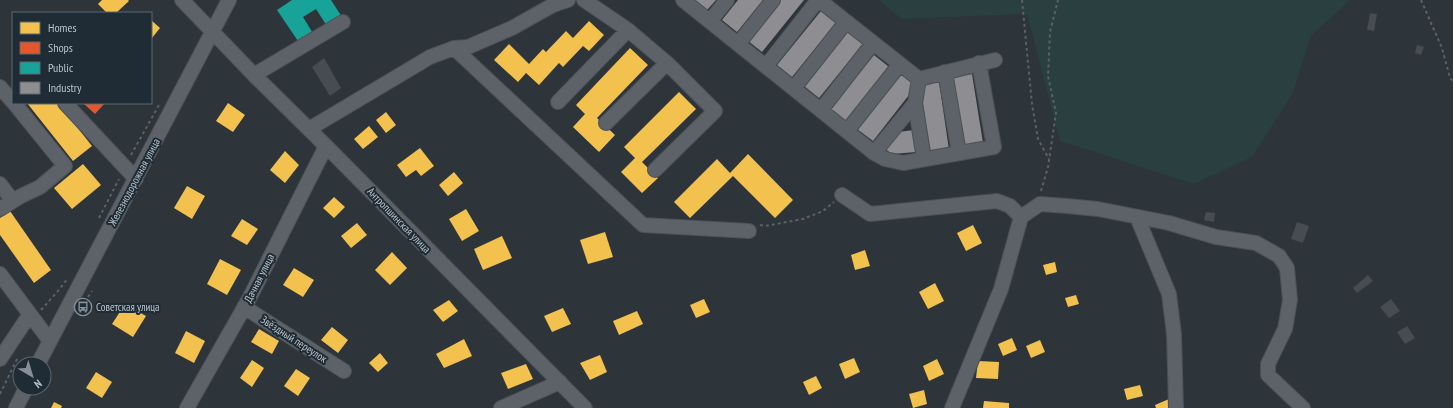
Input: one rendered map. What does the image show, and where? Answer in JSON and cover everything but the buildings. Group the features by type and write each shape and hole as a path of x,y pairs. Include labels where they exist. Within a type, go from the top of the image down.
{"street":[{"name":"Антропшинская улица","path":"182,0 254,76 310,129 585,408"},
{"name":"Железнодорожная улица","path":"42,356 229,0"},
{"path":"310,129 430,56 454,48 468,47 512,28 553,5 568,0"},
{"path":"584,0 628,30 667,63 715,111 655,170"},
{"path":"683,0 874,153 885,159 903,163 994,147 979,64"},
{"path":"710,22 727,0"},
{"path":"738,44 773,0"},
{"path":"766,66 819,0 919,78 995,60"},
{"path":"254,76 343,22"},
{"path":"794,88 846,22"},
{"path":"558,102 628,30"},
{"path":"821,110 873,43"},
{"path":"454,48 643,225 752,227"},
{"path":"606,123 667,63"},
{"path":"847,131 900,64"},
{"path":"945,72 959,153"},
{"path":"919,78 915,103 924,159"},
{"path":"0,87 12,102"},
{"path":"874,153 915,103"},
{"path":"0,209 40,187 65,166 14,104"},
{"path":"67,104 136,179"},
{"name":"Дачная улица","path":"187,408 244,307 326,146"},
{"path":"0,184 13,201"},
{"path":"842,195 870,214 997,200 1010,206 1021,217"},
{"path":"952,408 1001,289 1021,217 1040,204 1098,209 1137,218 1169,223 1216,237 1256,243 1279,256 1287,268 1290,300 1285,329 1268,364 1268,375 1303,408"},
{"path":"1137,218 1169,294 1174,334 1176,408"},
{"path":"0,274 50,341"},
{"name":"Звёздный переулок","path":"244,307 265,319 344,371"},
{"path":"0,359 30,314"},
{"path":"501,408 560,382"},
{"path":"16,408 22,396"}],"path":[{"path":"1022,0 1032,104 1038,139 1049,159"},
{"path":"1040,204 1040,194 1049,159 1056,113 1048,76 1050,32 1058,0"},
{"path":"1421,0 1442,48 1450,78 1453,81"},
{"path":"752,227 803,219 823,211 842,195"}],"green space":[{"path":"878,0 1350,0 1311,36 1293,93 1252,157 1194,184 1060,141 1027,14 902,19"}],"place":[{"name":"Советская улица","path":"83,307"}]}
